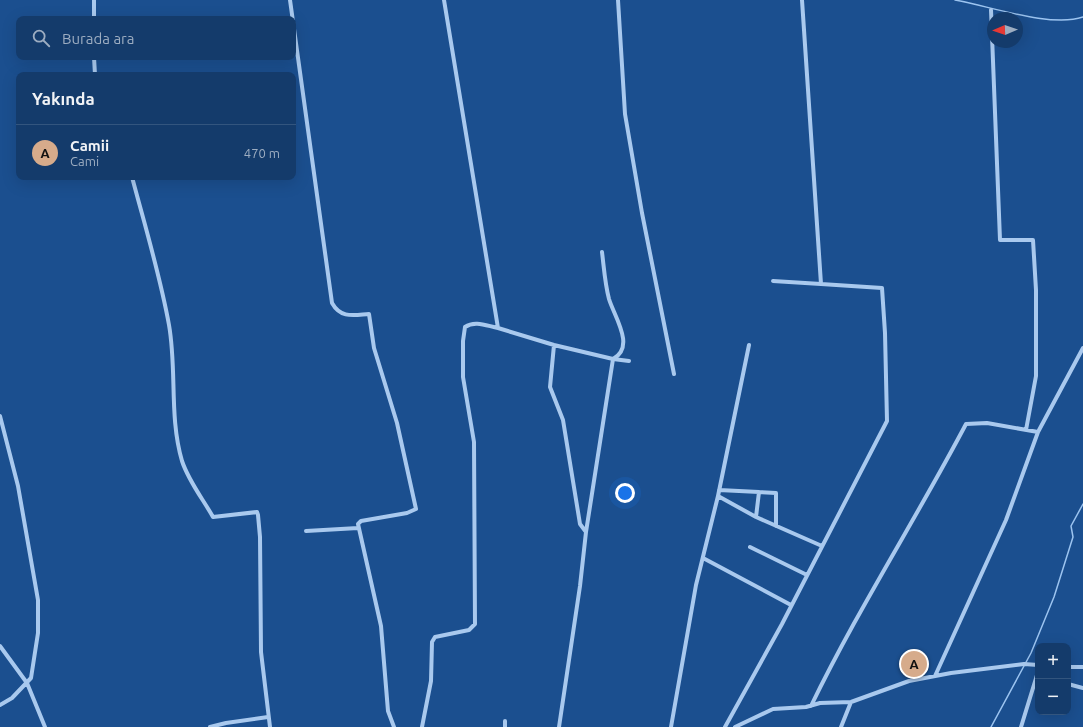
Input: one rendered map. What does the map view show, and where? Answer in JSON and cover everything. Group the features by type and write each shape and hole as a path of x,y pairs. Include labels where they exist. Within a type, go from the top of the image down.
{"street":[{"path":"94,0 94,16"},
{"path":"290,0 292,16"},
{"path":"444,0 498,328"},
{"path":"618,0 626,121 674,374"},
{"path":"802,0 821,284"},
{"path":"990,10 1000,240 1033,240 1036,290 1036,364 1026,430"},
{"path":"296,43 332,303 337,311 344,316 369,314 371,319 373,342 397,423 416,509 407,514 361,521 358,524 382,626 388,711 394,727"},
{"path":"94,60 95,72"},
{"path":"133,180 169,325 176,436 183,462 194,486 213,517 257,512 258,515 260,537 261,652 270,727"},
{"path":"559,727 580,586 586,532 614,359 619,356 623,350 623,341 619,321 609,300 602,252"},
{"path":"725,727 792,605 887,420 888,410 882,288 773,281"},
{"path":"422,727 431,681 432,642 438,635 469,630 475,624 474,442 463,377 463,341 465,327 471,323 476,323 614,359 629,361"},
{"path":"554,344 550,378 551,392 563,420 580,524 586,532"},
{"path":"671,727 696,585 720,490 749,345"},
{"path":"935,676 950,640 1006,520 1038,432 1083,348"},
{"path":"0,416 18,486 38,600 38,633 35,661 31,678 12,698 0,705"},
{"path":"811,706 841,644 929,494 966,424 987,423 1038,432"},
{"path":"720,490 776,493 776,526"},
{"path":"756,517 759,492"},
{"path":"718,496 756,517 822,546"},
{"path":"306,532 358,528"},
{"path":"750,546 807,575"},
{"path":"703,558 792,605"},
{"path":"0,646 27,683 45,727"},
{"path":"735,727 773,709 811,706 820,703 851,702 909,681 935,676 1026,664 1035,665"},
{"path":"1071,667 1083,667"},
{"path":"1021,727 1036,679"},
{"path":"1071,685 1083,688"},
{"path":"841,727 851,702"},
{"path":"210,727 226,723 268,717"},
{"path":"505,721 505,727"}],"waterway":[{"path":"955,0 1037,18 1070,20 1083,17"},
{"path":"991,727 1031,653 1054,597 1073,537 1071,526 1083,504"}],"place":[{"name":"Camii","path":"914,664"}]}
